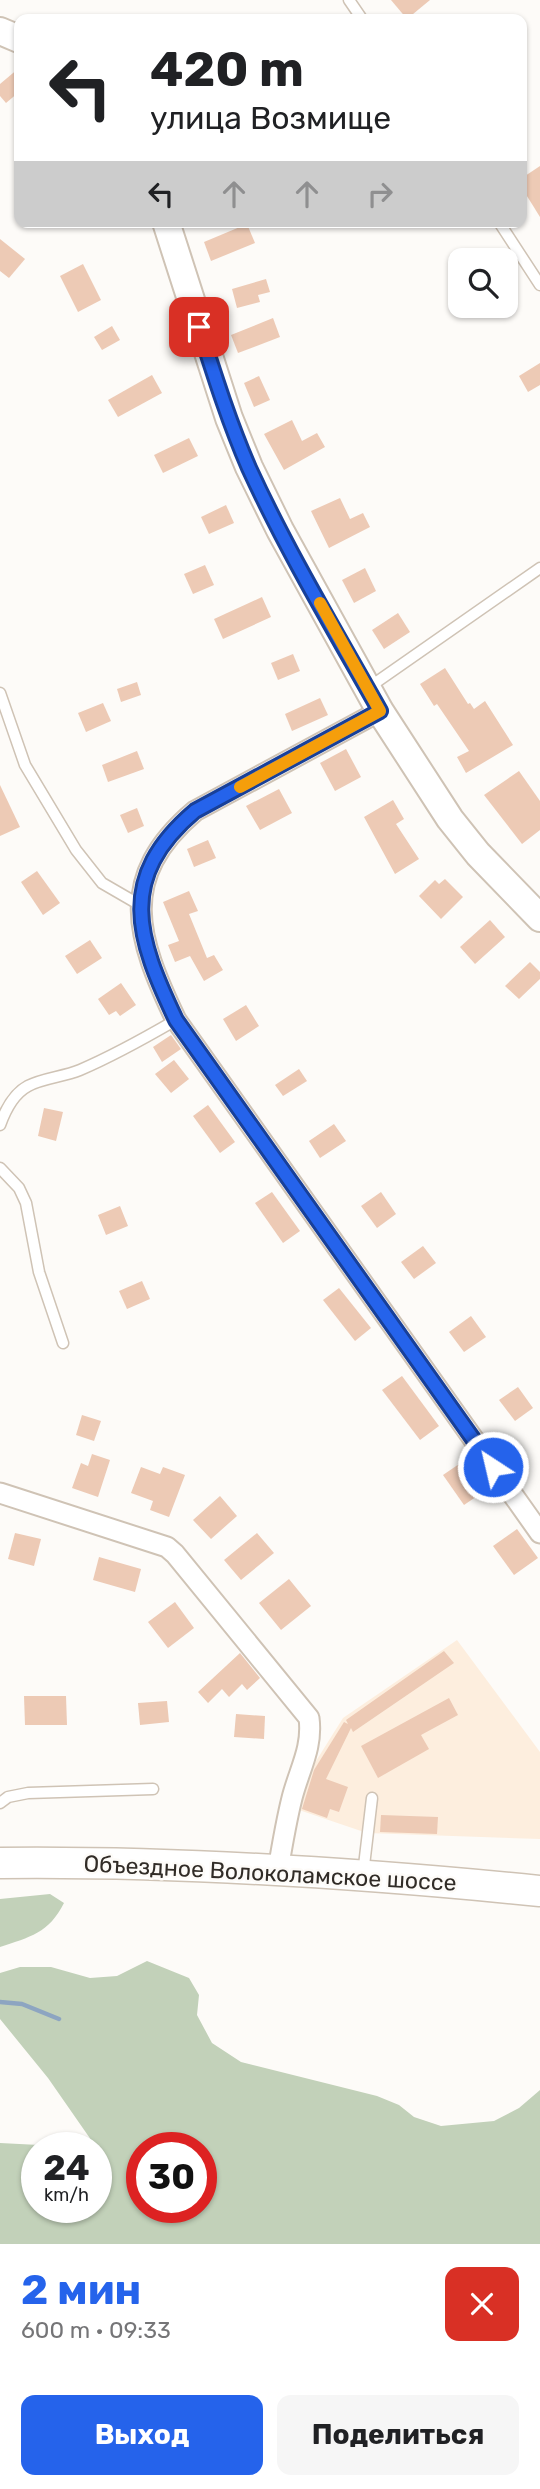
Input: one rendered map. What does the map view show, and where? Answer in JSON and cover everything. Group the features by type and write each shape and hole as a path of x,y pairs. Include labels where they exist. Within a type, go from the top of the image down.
{"main road":[{"path":"168,228 207,354 249,467 280,530 374,700 450,819 478,854 540,918"},
{"name":"Объездное Волоколамское шоссе","path":"0,1863 155,1863 363,1874 540,1891"}],"street":[{"path":"374,700 195,811 172,831 155,855 145,882 140,905 145,947 176,1020 540,1533"},
{"path":"0,1493 167,1547 310,1718 308,1754 293,1795 278,1870"}],"lane":[{"path":"503,228 540,285"},
{"path":"374,700 540,568"},
{"path":"0,693 25,765 76,850 102,883 140,905"},
{"path":"0,1125 16,1095 29,1085 77,1072 176,1020"},
{"path":"0,1168 19,1188 26,1203 39,1272 63,1343"},
{"path":"0,1803 8,1797 28,1793 153,1788"},
{"path":"363,1874 372,1798"}],"shaded area":[{"path":"457,1640 540,1752 540,1839 367,1833 299,1810 311,1769 343,1718"}],"green space":[{"path":"50,1894 64,1903 52,1921 38,1933 0,1947 0,1899"},
{"path":"147,1961 189,1978 199,1995 197,2015 212,2043 241,2062 377,2096 399,2105 414,2117 441,2126 494,2121 519,2108 540,2090 540,2244 0,2244 0,2143 21,2144 21,2223 112,2223 112,2132 86,2132 48,2078 0,2019 0,1973 20,1967 51,1967 90,1978 117,1976"}],"building":[{"path":"391,0 430,0 413,14 403,14"},
{"path":"14,72 14,96 6,103 0,96 0,84"},
{"path":"540,166 540,217 527,196 527,175"},
{"path":"237,228 249,228 255,243 211,261 204,242"},
{"path":"0,239 25,259 9,278 0,271"},
{"path":"83,264 101,300 78,312 60,276"},
{"path":"266,279 270,292 258,295 260,302 237,308 232,289"},
{"path":"273,318 280,337 238,353 231,335"},
{"path":"112,326 120,340 102,350 94,337"},
{"path":"540,363 540,385 528,392 519,376"},
{"path":"152,375 162,393 118,417 108,400"},
{"path":"259,376 270,400 254,407 244,383"},
{"path":"292,420 302,441 317,433 325,447 284,470 264,434"},
{"path":"189,438 198,456 163,473 154,455"},
{"path":"340,498 350,519 363,513 370,527 329,548 311,511"},
{"path":"226,505 234,523 209,534 201,517"},
{"path":"205,565 214,585 193,594 184,574"},
{"path":"365,568 376,591 354,603 342,580"},
{"path":"262,597 271,617 223,639 214,619"},
{"path":"398,613 410,632 384,649 372,630"},
{"path":"293,654 300,671 278,680 271,663"},
{"path":"445,668 474,709 485,701 513,745 466,773 457,757 469,751 420,684"},
{"path":"137,682 141,695 121,702 117,689"},
{"path":"320,698 328,715 292,731 285,714"},
{"path":"103,703 111,721 86,732 78,713"},
{"path":"346,749 361,777 335,791 320,763"},
{"path":"137,751 144,769 108,782 102,765"},
{"path":"519,771 540,801 540,830 522,844 484,795"},
{"path":"0,785 20,827 0,836"},
{"path":"279,789 292,813 260,830 246,806"},
{"path":"393,800 404,819 396,824 419,859 395,874 364,817"},
{"path":"137,808 144,826 128,833 120,815"},
{"path":"208,840 216,858 194,867 187,849"},
{"path":"37,871 60,903 43,915 21,882"},
{"path":"445,879 463,897 441,919 419,896 435,880 439,884"},
{"path":"189,891 198,911 189,914 207,958 214,955 223,970 204,981 190,956 175,962 168,945 179,941 163,902"},
{"path":"490,920 505,937 475,964 460,947"},
{"path":"90,940 102,958 77,974 65,956"},
{"path":"530,962 540,972 540,979 519,999 505,986"},
{"path":"121,983 136,1005 120,1016 116,1011 109,1015 98,999"},
{"path":"246,1005 259,1026 236,1041 223,1019"},
{"path":"171,1035 181,1049 162,1062 153,1047"},
{"path":"174,1060 189,1079 171,1093 155,1074"},
{"path":"299,1069 307,1081 283,1096 275,1085"},
{"path":"208,1105 235,1142 220,1153 193,1116"},
{"path":"44,1108 63,1112 56,1141 38,1136"},
{"path":"334,1124 346,1141 320,1158 309,1141"},
{"path":"272,1192 300,1231 283,1243 255,1203"},
{"path":"381,1192 396,1214 377,1228 361,1206"},
{"path":"120,1206 128,1226 106,1235 98,1215"},
{"path":"423,1246 436,1263 414,1279 401,1262"},
{"path":"142,1281 150,1299 127,1309 119,1291"},
{"path":"339,1288 371,1328 355,1341 323,1300"},
{"path":"471,1316 486,1337 464,1352 449,1332"},
{"path":"402,1376 439,1426 420,1440 382,1390"},
{"path":"518,1387 533,1408 515,1421 499,1400"},
{"path":"82,1415 101,1421 94,1441 76,1435"},
{"path":"92,1454 110,1460 98,1497 72,1488 81,1463 88,1466"},
{"path":"465,1460 486,1490 464,1505 443,1475"},
{"path":"141,1467 160,1474 163,1467 185,1475 169,1517 150,1510 153,1501 131,1493"},
{"path":"220,1496 237,1516 211,1539 193,1520"},
{"path":"517,1529 538,1558 514,1575 493,1546"},
{"path":"15,1533 41,1539 34,1566 8,1559"},
{"path":"257,1533 274,1553 241,1580 224,1560"},
{"path":"99,1557 141,1569 135,1592 93,1580"},
{"path":"289,1579 311,1606 281,1630 259,1603"},
{"path":"175,1602 194,1628 168,1648 148,1622"},
{"path":"444,1651 454,1663 353,1732 351,1728 326,1779 348,1787 339,1812 330,1809 327,1818 302,1809 314,1770 344,1722 348,1724 346,1720"},
{"path":"240,1653 260,1678 247,1690 242,1684 229,1697 222,1689 208,1703 198,1692"},
{"path":"24,1696 66,1696 67,1725 25,1725"},
{"path":"449,1698 458,1715 421,1735 429,1749 378,1778 361,1746"},
{"path":"167,1701 169,1722 140,1725 138,1703"},
{"path":"236,1714 265,1716 264,1739 234,1737"},
{"path":"381,1815 438,1817 437,1834 380,1832"}],"waterway":[{"path":"0,2002 22,2004 59,2019"}],"slow traffic":[{"path":"240,787 380,711 320,603"}],"route":[{"path":"199,327 229,418 249,467 280,530 380,711 195,811 172,831 155,855 145,882 140,905 145,947 176,1020 493,1467"}]}
